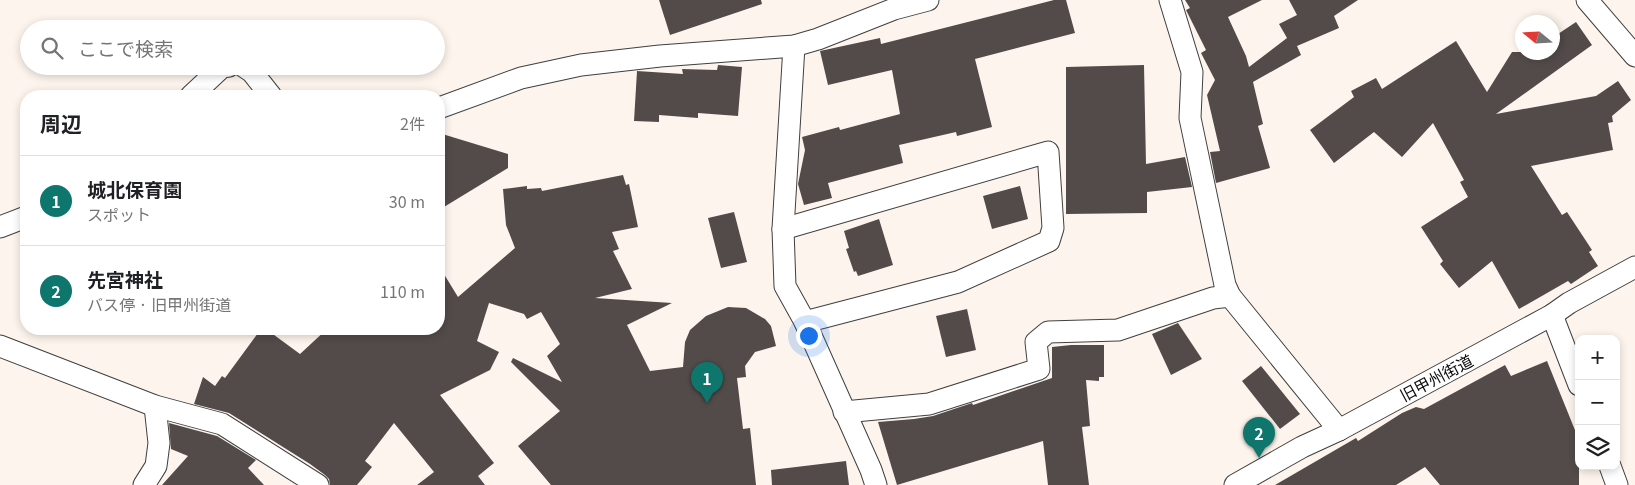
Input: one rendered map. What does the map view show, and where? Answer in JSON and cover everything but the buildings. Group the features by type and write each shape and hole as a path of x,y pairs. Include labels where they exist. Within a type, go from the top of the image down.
{"street":[{"path":"445,106 521,78 581,65 660,56 794,46 818,39 894,9 928,0"},
{"path":"1170,0 1192,72 1190,118 1225,285 1230,296 1339,430"},
{"path":"1587,0 1635,56"},
{"path":"794,46 783,230 785,286 805,322 876,485"},
{"path":"197,90 213,75"},
{"path":"254,75 266,90"},
{"path":"783,230 1048,152 1054,228 1049,241 958,282 805,322"},
{"path":"0,226 20,219"},
{"name":"旧甲州街道","path":"1235,485 1302,447 1339,430 1552,315 1569,303 1635,267"},
{"path":"844,412 929,404 1039,370 1036,342 1048,332 1118,330 1213,298 1230,296"},
{"path":"1552,315 1577,380"},
{"path":"0,346 155,406 222,424 318,485"},
{"path":"144,485 156,466 159,443 155,406"},
{"path":"1611,470 1617,485"}],"place":[{"name":"城北保育園","path":"707,403"},
{"name":"先宮神社","path":"1259,458"}]}
